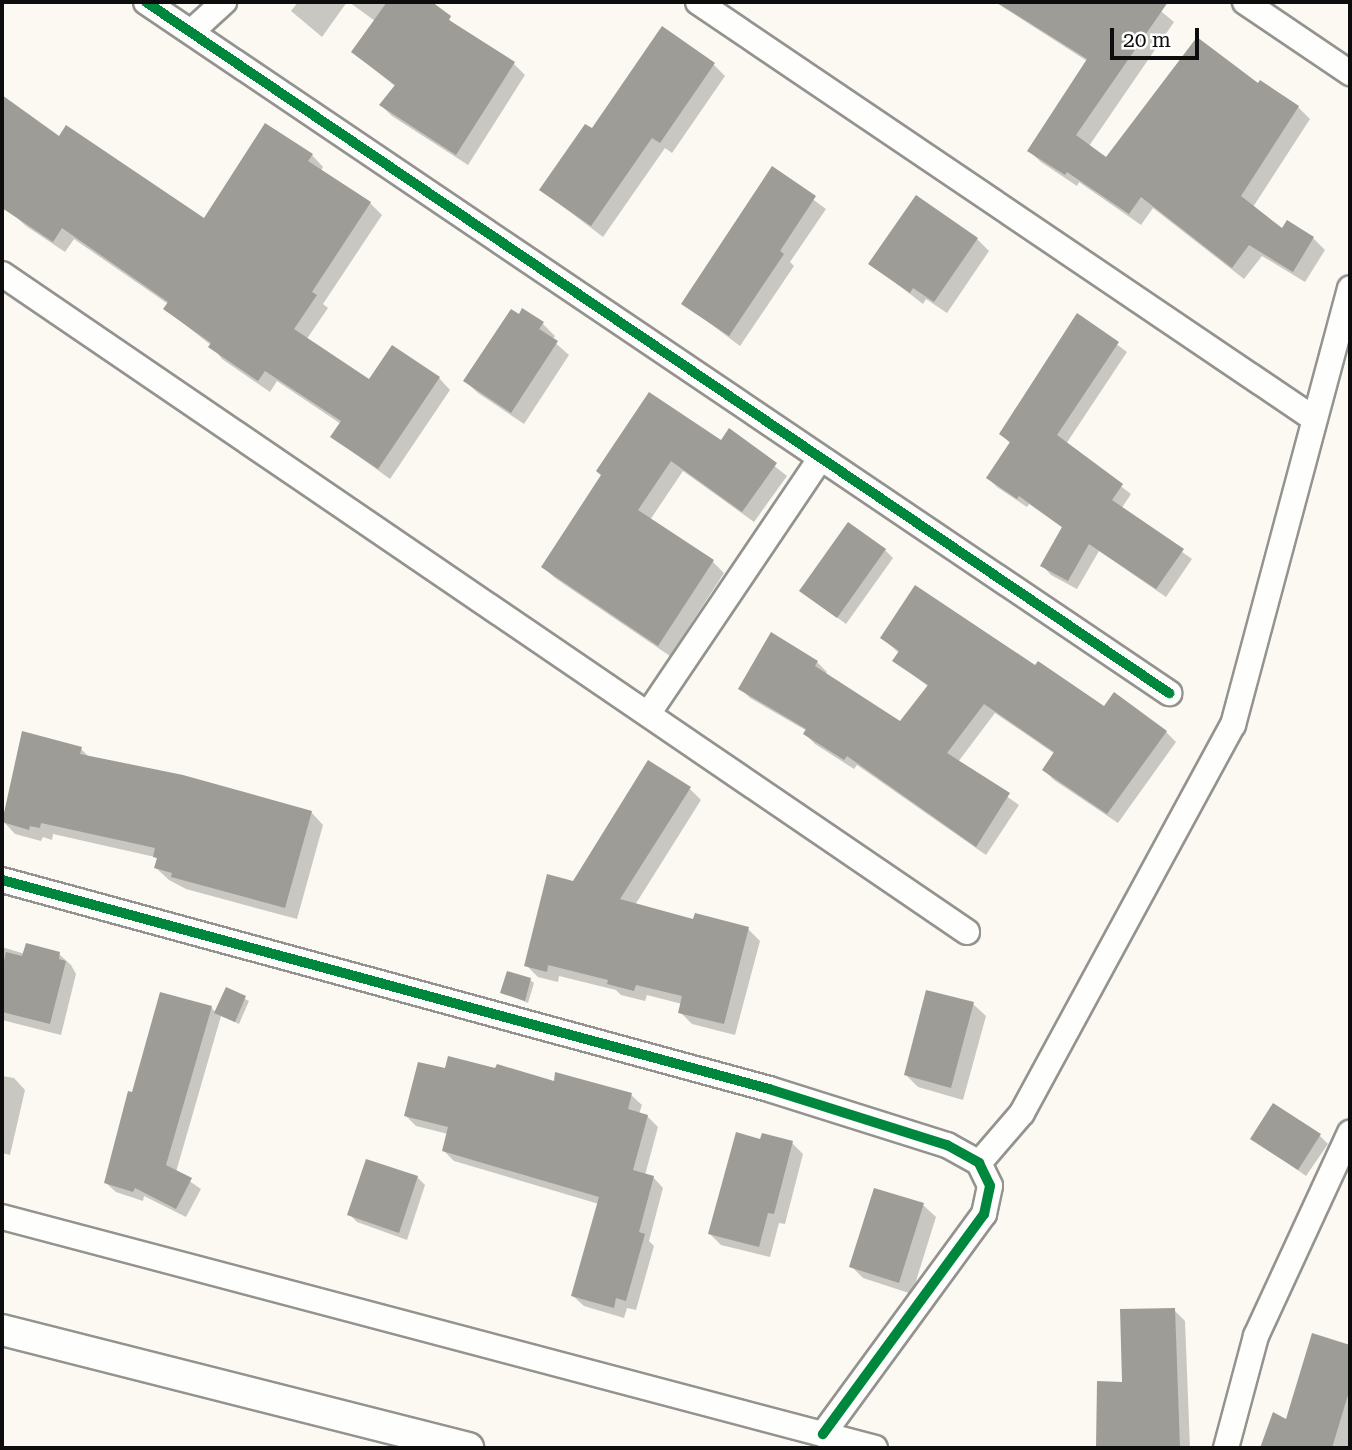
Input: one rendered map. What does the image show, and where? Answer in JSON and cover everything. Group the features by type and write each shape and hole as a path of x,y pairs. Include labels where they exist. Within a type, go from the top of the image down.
{"street":[{"path":"146,2 1169,693"},
{"path":"191,32 224,2"},
{"path":"698,2 1313,418"},
{"path":"1245,2 1350,73"},
{"path":"2,274 967,932"},
{"path":"979,1163 1022,1114 1233,725 1313,418 1350,288"},
{"path":"648,714 820,459"},
{"path":"2,880 769,1090 947,1145 979,1163 990,1186 984,1214 823,1434"},
{"path":"1226,1448 1256,1336 1350,1133"},
{"path":"2,1217 875,1448"},
{"path":"2,1331 468,1448"}],"building":[{"path":"387,2 432,2 451,16 449,20 515,62 456,155 379,105 395,85 351,52"},
{"path":"996,2 1168,2 1076,135 1106,157 1197,37 1258,83 1260,80 1299,106 1241,196 1282,228 1287,220 1314,237 1293,272 1249,245 1232,268 1141,197 1129,214 1067,172 1065,175 1027,151 1087,59"},
{"path":"662,26 715,63 660,143 652,138 591,226 539,190 585,124 592,128"},
{"path":"2,95 59,136 66,125 204,218 265,123 313,154 308,161 371,202 312,292 317,295 294,329 369,379 392,345 440,377 378,469 330,437 341,421 265,371 258,381 208,347 211,343 163,309 168,302 62,228 53,242 2,208"},
{"path":"772,166 816,196 780,251 784,254 729,336 681,304"},
{"path":"916,195 978,238 934,302 913,288 910,293 868,264"},
{"path":"522,308 544,322 539,329 558,341 511,413 463,381 511,309 519,314"},
{"path":"1077,313 1119,342 1057,435 1123,484 1112,500 1184,549 1156,589 1089,544 1068,581 1040,566 1062,527 1019,496 1017,499 986,478 1010,442 999,434"},
{"path":"649,392 721,440 729,428 777,463 742,512 671,461 638,510 714,560 658,646 541,567 601,475 596,471"},
{"path":"848,522 886,549 837,618 799,591"},
{"path":"915,585 1035,665 1038,661 1104,706 1114,692 1167,731 1107,814 1042,770 1054,752 984,704 947,753 1010,793 976,847 847,756 844,760 803,734 806,729 738,689 771,632 818,661 815,666 900,721 928,685 892,661 899,651 880,638"},
{"path":"22,731 82,747 80,754 183,775 312,811 285,908 171,877 172,873 154,868 157,858 153,857 155,848 41,823 40,828 30,826 29,830 2,822"},
{"path":"648,760 691,787 620,899 693,919 695,913 749,927 724,1024 678,1013 682,996 636,985 634,991 607,984 608,980 548,965 547,972 524,966 547,874 573,881"},
{"path":"26,943 60,952 59,959 66,961 50,1024 2,1012 2,970 6,952 22,956"},
{"path":"507,971 531,978 525,1001 500,993"},
{"path":"226,987 246,996 235,1022 214,1013"},
{"path":"926,990 974,1002 951,1088 904,1075"},
{"path":"160,992 212,1006 166,1165 192,1178 176,1209 135,1188 133,1192 104,1183 128,1091 132,1092"},
{"path":"448,1056 495,1068 497,1064 554,1081 555,1072 632,1093 628,1109 648,1115 633,1170 654,1176 639,1232 645,1234 626,1301 616,1298 614,1308 571,1296 599,1197 442,1151 448,1127 404,1116 418,1062 445,1068"},
{"path":"1273,1103 1321,1134 1298,1170 1250,1139"},
{"path":"736,1132 760,1139 762,1133 793,1141 774,1214 768,1213 759,1247 708,1234"},
{"path":"366,1159 418,1176 399,1233 347,1215"},
{"path":"874,1188 924,1203 899,1283 849,1267"},
{"path":"1175,1308 1180,1448 1096,1448 1097,1381 1122,1382 1120,1309"},
{"path":"1312,1333 1350,1345 1350,1388 1332,1448 1260,1448 1273,1412 1286,1419"}],"cycle path":[{"path":"146,2 1169,693"},
{"path":"2,880 769,1089 947,1145 979,1163 990,1186 984,1214 823,1434"}]}
